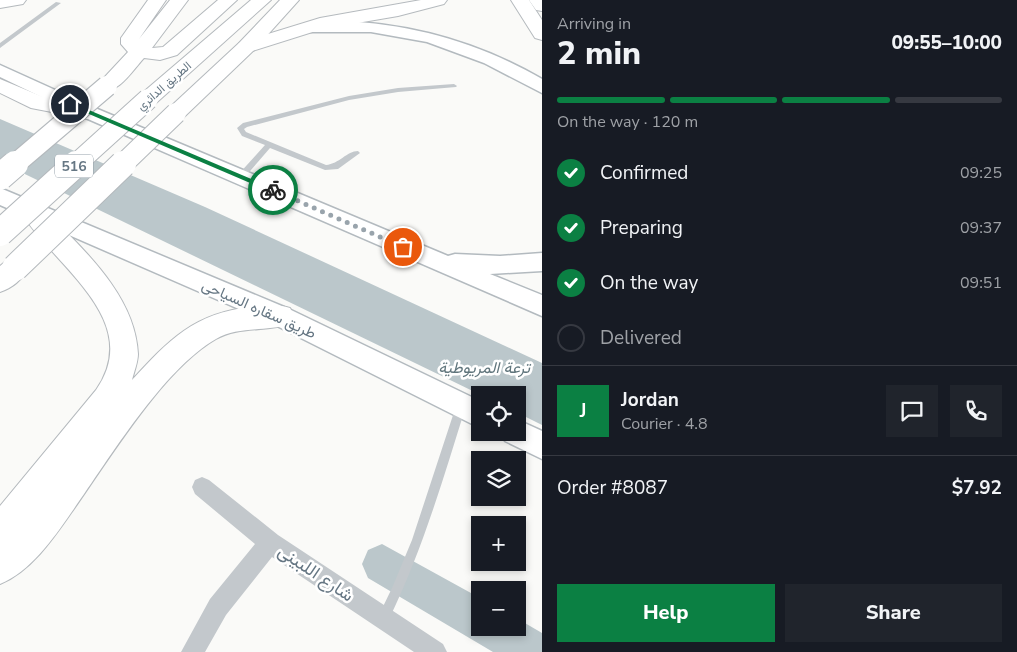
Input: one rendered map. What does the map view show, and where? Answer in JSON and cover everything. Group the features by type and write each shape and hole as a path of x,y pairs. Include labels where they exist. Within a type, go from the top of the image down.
{"main road":[{"path":"0,3 17,0"},
{"path":"157,0 130,38 130,44 139,52 160,54 170,51 228,0"},
{"name":"516","path":"0,177 107,86 139,52 179,0"},
{"name":"الطريق الدائري","path":"0,233 148,99 262,0"},
{"path":"7,275 246,47 290,0"},
{"path":"246,47 329,22 414,8 438,0"},
{"path":"520,0 542,34"},
{"path":"538,0 542,6"},
{"path":"298,30 347,25 410,32 487,60 542,88"},
{"path":"0,70 88,112 542,306"},
{"path":"0,85 38,103 88,112"},
{"name":"طريق سقاره السياحى","path":"0,196 33,212 280,316 471,411"},
{"path":"0,532 108,400 119,379 123,360 121,332 113,306 85,270 33,212"},
{"path":"439,262 500,265 542,262"},
{"path":"0,567 39,528 140,394 180,348 200,334 222,324 237,320 280,316"},
{"path":"526,438 542,446"}],"street":[{"name":"شارع اللبينى","path":"202,487 270,543 388,610 435,652"},
{"path":"193,652 215,610 228,591 270,543"}],"lane":[{"path":"0,46 58,3"},
{"path":"356,153 335,167 325,168 242,133 240,128 245,125 349,98 390,91 454,86"},
{"path":"241,176 269,145"},
{"path":"388,610 423,521 471,411"}],"water":[{"name":"ترعة المريوطية","path":"0,119 205,207 542,363 542,425 526,417 526,386 471,386 471,390 0,162"}],"waterway":[{"path":"382,564 471,616"},
{"path":"506,636 534,652"}],"way so far":[{"path":"273,190 403,247"}],"route":[{"path":"70,104 273,190"}]}
